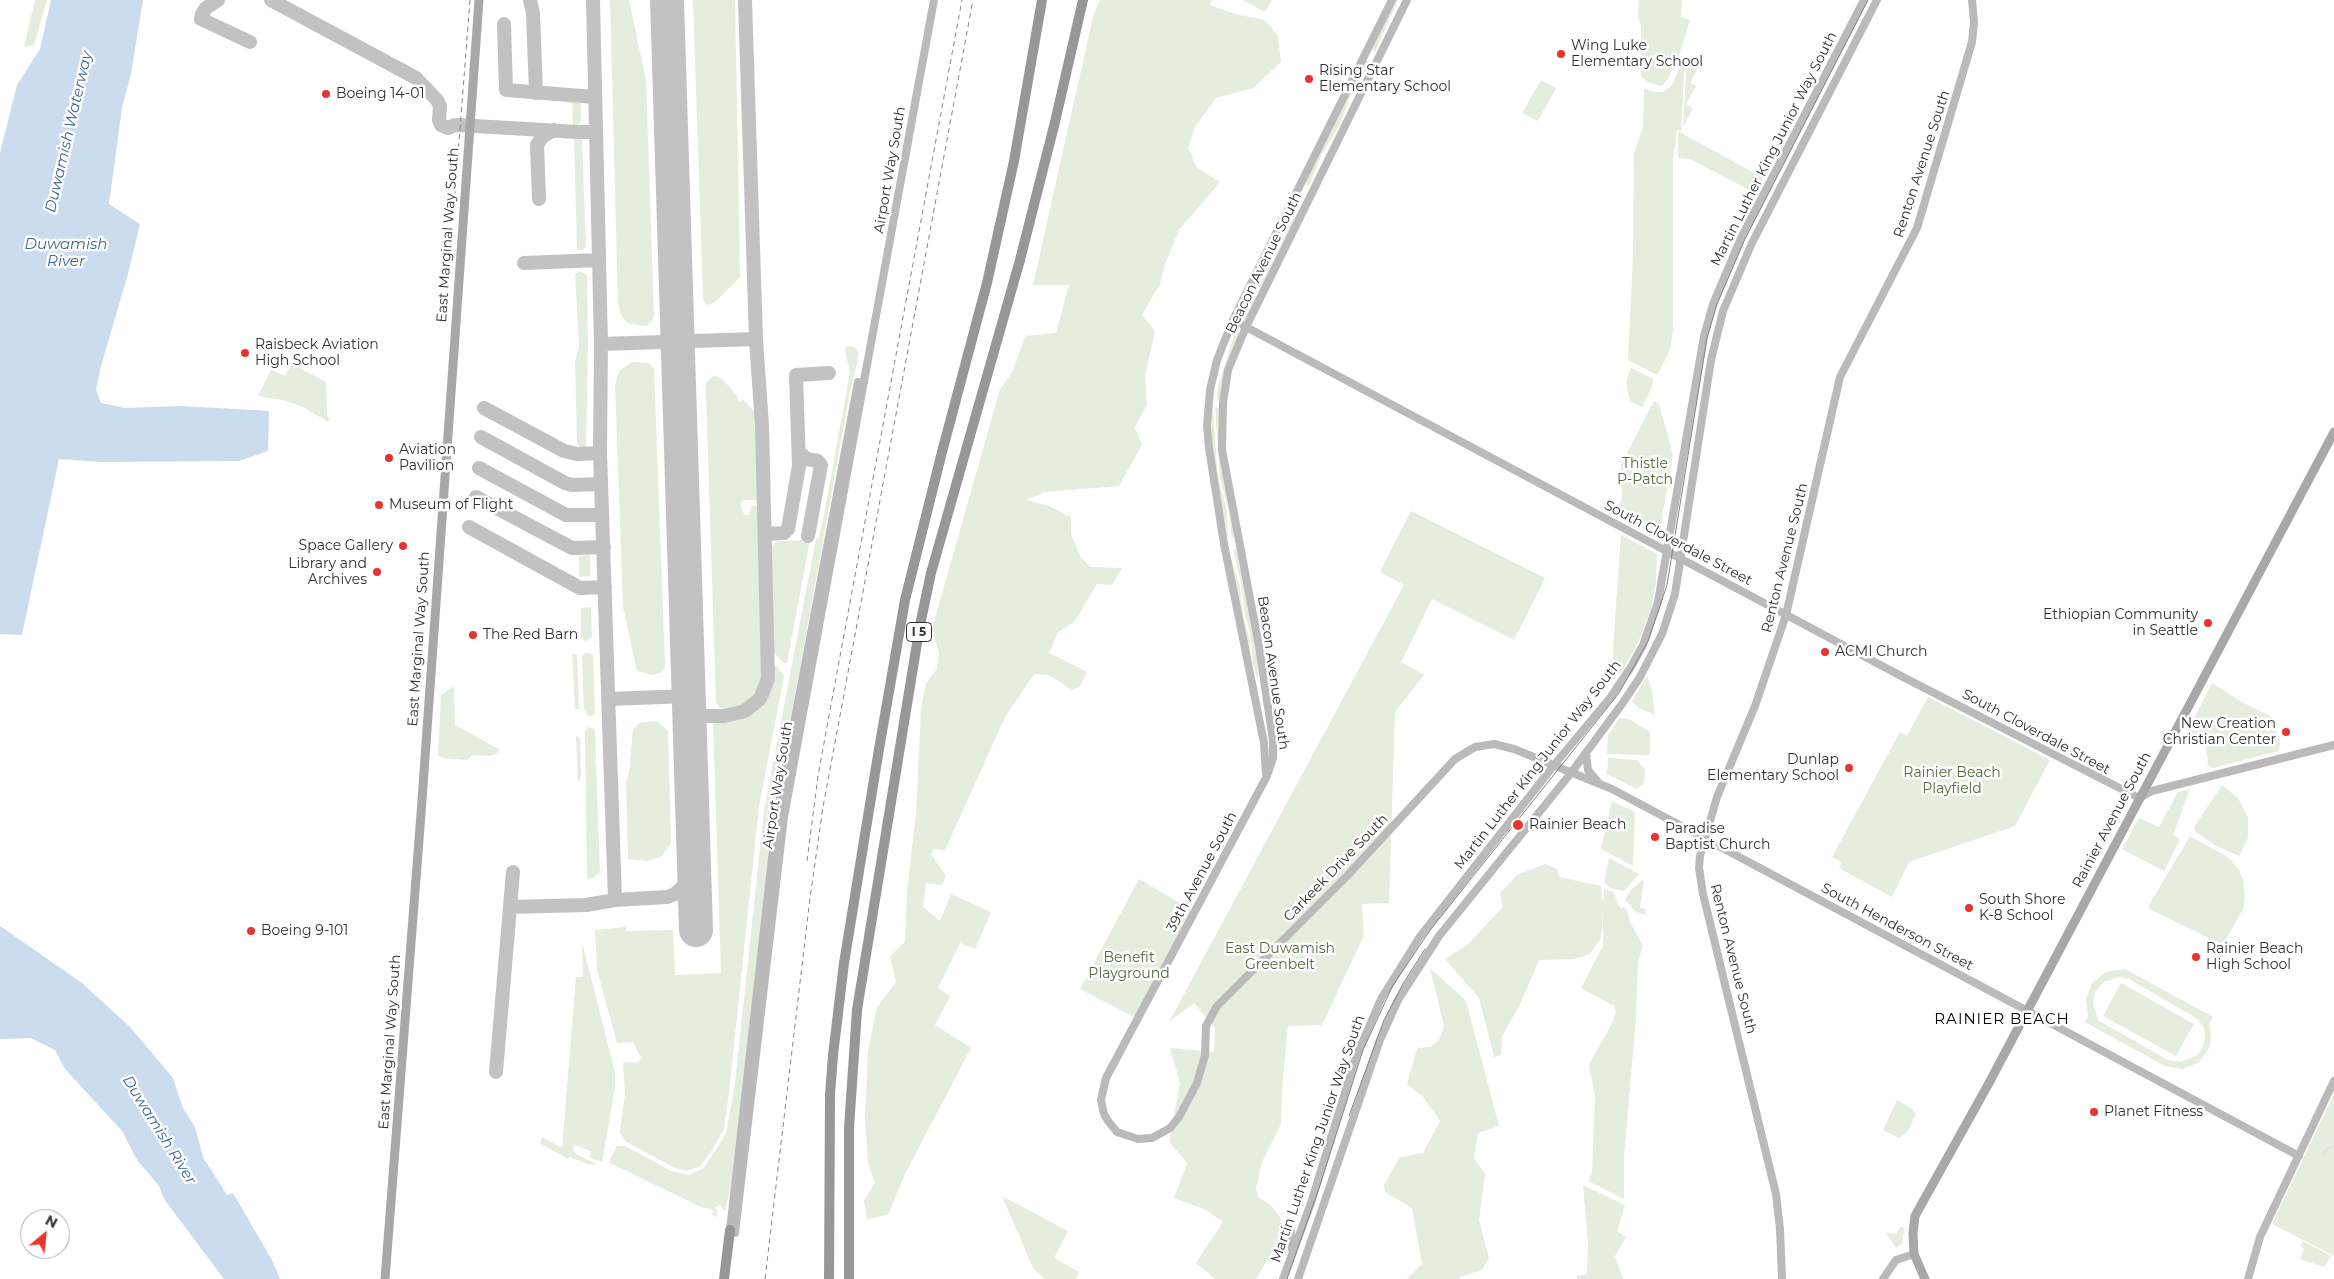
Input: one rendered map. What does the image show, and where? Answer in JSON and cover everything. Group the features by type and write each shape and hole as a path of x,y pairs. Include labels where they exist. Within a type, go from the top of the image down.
{"highway":[{"name":"I 5","path":"829,1279 830,1095 833,1055 844,964 878,749 906,600 942,452 987,283 1014,162 1042,0"},
{"name":"I 5","path":"849,1279 849,1128 857,1010 863,964 920,625 931,573 1020,260 1055,122 1082,0"},
{"path":"724,1279 732,1231"},
{"path":"730,1279 732,1231"}],"main road":[{"name":"East Marginal Way South","path":"385,1279 421,814 479,0"},
{"name":"Airport Way South","path":"732,1231 777,814 860,373 869,345 934,0"},
{"name":"Beacon Avenue South","path":"1266,777 1264,743 1224,544 1209,448 1210,390 1217,360 1233,320 1392,0"},
{"name":"Beacon Avenue South","path":"1266,777 1273,758 1273,741 1259,646 1222,450 1221,425 1226,381 1231,361 1246,327 1407,0"},
{"name":"Martin Luther King Junior Way South","path":"1283,1279 1312,1199 1356,1057 1381,999 1419,938 1554,765 1610,698 1638,655 1658,602 1704,336 1713,304 1744,232 1864,0"},
{"name":"Martin Luther King Junior Way South","path":"1298,1279 1380,1040 1398,1000 1439,936 1586,754 1631,691 1652,656 1672,607 1711,360 1724,311 1754,238 1877,0"},
{"name":"Renton Avenue South","path":"1782,1279 1780,1229 1776,1194 1703,894 1699,868 1704,838 1717,796 1755,706 1786,615 1840,377 1917,228 1972,42 1974,22 1972,0"},
{"name":"South Cloverdale Street","path":"1233,320 1786,615 2139,798"},
{"name":"Rainier Avenue South","path":"1925,1279 1914,1254 1913,1233 1916,1215 2334,432"},
{"name":"South Henderson Street","path":"1475,747 1494,744 1506,746 1599,784 1704,838 2299,1156"},
{"path":"2139,798 2152,791 2334,745"},
{"name":"Carkeek Drive South","path":"1117,1057 1102,1093 1102,1107 1108,1121 1117,1132 1131,1138 1145,1139 1159,1135 1174,1123 1197,1083 1205,1055 1206,1026 1217,1006 1347,876 1455,759 1475,747"},
{"path":"1586,754 1588,770 1599,784"},
{"name":"39th Avenue South","path":"1117,1057 1266,777"},
{"path":"2248,1279 2253,1256 2260,1237 2334,1081"},
{"path":"1290,1221 1292,1255"},
{"path":"1883,1279 1896,1260 1914,1254"}],"green space":[{"path":"35,0 47,0 34,45 24,47"},
{"path":"610,0 629,0 646,80 654,315 653,320 647,326 628,324 622,316 618,305"},
{"path":"693,0 735,0 740,277 714,303 706,305 703,298"},
{"path":"1100,0 1212,0 1210,5 1235,14 1265,20 1278,36 1281,62 1253,88 1216,98 1195,127 1188,148 1197,168 1220,182 1179,230 1164,267 1160,284 1142,315 1155,331 1145,376 1147,405 1135,427 1142,445 1119,486 1045,492 1026,500 1049,506 1071,517 1071,534 1081,558 1091,567 1122,568 1112,585 1097,584 1074,622 1058,632 1049,653 1087,672 1080,686 1072,690 1049,675 1034,674 1005,717 945,850 934,849 931,854 946,876 942,885 926,883 923,907 940,921 951,894 991,912 975,949 960,943 938,988 950,996 935,1025 971,1048 905,1174 888,1215 867,1219 864,1201 875,1183 868,1163 865,1117 868,1051 877,1007 896,982 890,956 905,942 907,890 916,815 921,708 926,683 937,669 939,653 932,629 1000,389 1013,371 1025,336 1056,333 1069,285 1033,285 1093,17"},
{"path":"1242,0 1272,0 1265,12"},
{"path":"1395,0 1398,0 1375,52 1372,48"},
{"path":"1639,0 1682,0 1681,17 1690,20 1678,59 1662,86 1649,83 1641,76"},
{"path":"1685,56 1681,131 1677,130 1673,160 1673,331 1669,353 1657,375 1628,360 1633,255 1634,153 1643,127 1644,88 1654,92 1663,92 1672,85"},
{"path":"1687,57 1700,64 1690,83 1696,86 1686,104 1693,108 1683,127"},
{"path":"1366,60 1371,62 1350,97 1340,124 1322,154 1309,186 1305,183"},
{"path":"1541,80 1556,88 1538,121 1522,113"},
{"path":"566,100 581,103 581,121 577,125 573,125 572,103 566,102"},
{"path":"1678,131 1763,178 1755,193 1690,159 1678,158"},
{"path":"582,138 586,247 582,250 577,250 574,139"},
{"path":"1299,196 1303,198 1288,222 1275,254 1262,273 1257,292 1241,316"},
{"path":"1300,209 1247,319 1242,317 1258,294 1264,273 1277,255 1289,224"},
{"path":"579,271 587,275 586,448 580,448 577,444 575,362 579,346 575,275"},
{"path":"1235,332 1240,334 1221,399 1217,401 1217,391"},
{"path":"846,347 856,348 859,354 850,392 773,815 731,1185 725,1211 720,1205 714,1208 717,1210 717,1217 712,1215 714,1211 711,1209 701,1207 610,1163 610,1159 617,1146 625,1146 671,1171 689,1175 704,1168 726,1134 735,1083 764,811 816,539 819,538 824,515 850,372 845,351"},
{"path":"278,356 281,358 274,371 285,376 292,364 326,382 327,416 330,418 328,422 303,407 283,400 258,396"},
{"path":"632,362 649,363 654,368 665,666 663,672 653,675 637,671 623,607 615,385 619,371"},
{"path":"1631,368 1653,379 1652,387 1642,407 1630,401 1626,382"},
{"path":"716,376 722,379 737,395 738,400 741,401 742,399 748,404 757,420 760,500 744,500 741,502 742,511 745,515 749,515 752,506 760,506 764,675 756,697 747,704 729,710 720,708 716,702 706,383"},
{"name":"Thistle P-Patch","path":"1654,401 1659,404 1673,455 1659,536 1615,514 1622,498 1621,465"},
{"path":"1215,407 1220,409 1235,536 1232,539 1229,512 1220,478"},
{"path":"1211,411 1213,411 1218,478 1227,510 1228,539 1213,463"},
{"name":"East Duwamish Greenbelt","path":"1411,511 1545,578 1514,640 1432,599 1401,662 1424,675 1395,712 1389,903 1362,904 1364,935 1322,1025 1288,1026 1281,1124 1262,1162 1256,1189 1259,1198 1271,1205 1280,1217 1284,1232 1256,1279 1215,1279 1196,1263 1223,1222 1206,1210 1174,1198 1187,1163 1169,1142 1180,1083 1170,1048 1214,1052 1215,1028 1194,1003 1169,1022 1404,585 1380,572"},
{"path":"1621,535 1657,554 1656,582 1651,609 1638,643 1620,674 1614,676 1613,648"},
{"path":"810,540 787,663 784,663 773,652 769,550 777,541"},
{"path":"1233,549 1238,550 1260,674 1257,678 1241,583"},
{"path":"1229,551 1240,587 1242,610 1250,641 1251,663"},
{"path":"590,554 590,576 579,577 579,557"},
{"path":"591,607 592,637 585,641 581,638 581,608"},
{"path":"586,652 593,655 595,713 591,716 588,716 584,710 582,656"},
{"path":"572,654 577,654 579,709 575,709"},
{"path":"776,665 784,676 759,806 724,1128 713,1149 700,1166 686,1171 673,1167 625,1141 620,1132 625,1093 623,1064 624,1062 637,1063 641,1058 633,1042 617,1043 597,970 595,930 626,927 626,931 673,930 675,975 721,973 713,721 729,721 753,711 769,691 773,680 773,666"},
{"path":"1647,676 1652,690 1655,715 1639,708 1632,701"},
{"path":"2212,683 2242,702 2272,717 2280,743 2279,751 2213,768 2208,765 2206,745 2187,732"},
{"path":"454,686 455,725 500,750 496,754 491,756 472,755 467,760 438,756 441,695"},
{"name":"Rainier Beach Playfield","path":"1928,697 2050,760 2015,826 1909,862 1892,897 1839,868 1842,862 1832,857 1900,732 1907,736"},
{"path":"1620,718 1629,719 1650,732 1650,753 1648,755 1607,754 1608,735"},
{"path":"657,721 668,731 671,843 661,857 647,861 628,859 626,782 629,773 633,729 639,723"},
{"path":"588,727 595,729 596,761 594,763 596,763 600,872 593,878 587,879 585,731"},
{"path":"576,736 580,737 581,776 578,783"},
{"path":"1608,758 1637,760 1645,769 1644,783 1637,789 1607,774"},
{"path":"2222,785 2238,798 2248,817 2248,838 2239,856 2215,845 2196,832 2194,827"},
{"path":"2190,789 2173,835 2180,839 2164,871 2122,849 2139,818 2159,827 2178,792"},
{"path":"1612,801 1635,812 1633,866 1601,849"},
{"path":"2190,836 2229,858 2239,870 2243,880 2245,897 2243,909 2223,945 2150,909 2149,905"},
{"path":"1609,858 1639,874 1624,891 1613,889 1604,883"},
{"path":"1545,864 1557,869 1559,877 1601,886 1603,905 1604,889 1614,893 1621,909 1623,907 1628,912 1629,920 1643,946 1638,962 1636,1018 1624,1157 1624,1199 1588,1181 1592,1173 1595,1096 1589,1065 1613,1021 1616,1011 1614,1006 1581,988 1603,946 1603,912 1601,938 1590,954 1574,959 1539,960 1522,1000 1502,1037 1501,1055 1494,1057 1479,998 1445,959 1467,945 1503,907 1500,893 1517,875"},
{"name":"Benefit Playground","path":"1139,879 1195,912 1138,1019 1080,989"},
{"path":"1644,879 1640,908 1646,909 1645,915 1636,912 1625,900 1631,890"},
{"path":"582,942 615,1073 615,1088 602,1162 589,1157 591,1151 575,1145 573,1149 576,1154 598,1165 587,1164 570,1157 568,1159 540,1143 542,1137 562,1148 576,977 583,977"},
{"path":"1430,968 1466,1001 1499,1126 1478,1133 1474,1158 1485,1174 1479,1220 1489,1258 1482,1270 1460,1277 1460,1279 1407,1279 1422,1264 1412,1208 1385,1192 1384,1185 1400,1157 1423,1153 1440,1121 1423,1097 1407,1084 1417,1048 1430,1047 1439,1040 1444,1026"},
{"path":"2125,969 2213,1017 2209,1024 2210,1047 2198,1063 2182,1069 2165,1066 2085,1022 2088,1016 2086,999 2092,983 2106,972","holes":["2119,977 2129,979 2198,1019 2204,1029 2205,1039 2202,1049 2196,1056 2181,1062 2168,1060 2099,1021 2093,1004 2095,992 2104,982"]},
{"path":"2121,983 2194,1024 2176,1056 2103,1016"},
{"path":"2334,1094 2334,1256 2272,1224"},
{"path":"1897,1100 1912,1109 1916,1114 1908,1131 1899,1138 1883,1130"},
{"path":"1583,1185 1625,1205 1617,1231 1626,1237 1615,1256 1623,1279 1577,1279 1577,1276 1587,1274 1588,1243"},
{"path":"1002,1196 1068,1231 1054,1258 1079,1272 1076,1279 1045,1279 1033,1268"},
{"path":"1900,1227 1904,1228 1902,1244 1896,1248 1886,1233 1896,1234"},
{"path":"2303,1241 2331,1256 2324,1267 2300,1259 2304,1249 2300,1246"}],"water":[{"name":"Duwamish River","path":"51,0 143,0 131,74 122,108 109,204 140,224 128,274 101,366 96,390 101,403 125,408 181,406 269,411 268,451 239,461 102,462 59,459 22,635 0,634 0,153 17,85 40,49"},
{"name":"Duwamish River","path":"0,926 82,983 130,1027 173,1078 183,1108 195,1127 203,1157 227,1195 233,1193 272,1260 280,1279 224,1279 164,1199 159,1186 137,1160 122,1131 65,1069 55,1050 31,1038 0,1039"}],"waterway":[{"path":"2323,1154 2328,1148 2334,1146"}],"taxiway":[{"path":"218,0 206,8 201,19 250,42"},
{"path":"271,0 416,78 437,100 440,106 439,120 441,125 448,128 455,125"},
{"path":"530,0 533,13 536,93"},
{"path":"593,0 601,344 600,453 615,900"},
{"path":"690,716 724,716 745,711 760,699 768,679 762,426 756,339 745,0"},
{"path":"504,24 506,90 595,97"},
{"path":"457,125 596,132"},
{"path":"539,199 537,145 543,136 554,130"},
{"path":"524,263 599,260"},
{"path":"601,344 756,339"},
{"path":"765,534 784,533 788,529 799,466 796,375 829,373"},
{"path":"484,408 564,451 577,454 600,453"},
{"path":"481,437 565,483 572,485 601,484"},
{"path":"799,452 807,459 818,461 821,465 808,536"},
{"path":"479,468 566,515 602,515"},
{"path":"476,497 572,548 604,547"},
{"path":"469,527 580,588 605,587"},
{"path":"608,699 689,696"},
{"path":"510,907 586,905 615,900 667,897 675,894 687,883 694,862"},
{"path":"496,1072 513,872"}],"runway":[{"path":"667,0 696,930"}],"tram line":[{"path":"1287,1279 1320,1185 1363,1050 1393,985 1431,929 1619,693 1648,641 1667,585 1707,338 1717,304 1745,239 1868,0"},
{"path":"1349,1116 1384,1020 1404,982 1425,949"}],"railway":[{"path":"455,193 470,0"},
{"path":"807,861 818,776 962,0"},
{"path":"765,1279 810,898 823,807 973,0"}],"place":[{"name":"Wing Luke Elementary School","path":"1561,54"},
{"name":"Rising Star Elementary School","path":"1309,79"},
{"name":"Boeing 14-01","path":"326,94"},
{"name":"Raisbeck Aviation High School","path":"245,353"},
{"name":"Aviation Pavilion","path":"389,458"},
{"name":"Museum of Flight","path":"379,505"},
{"name":"Space Gallery","path":"403,546"},
{"name":"Library and Archives","path":"377,572"},
{"name":"Ethiopian Community in Seattle","path":"2208,623"},
{"name":"The Red Barn","path":"473,635"},
{"name":"ACMI Church","path":"1825,652"},
{"name":"New Creation Christian Center","path":"2286,732"},
{"name":"Dunlap Elementary School","path":"1849,768"},
{"name":"Rainier Beach","path":"1518,825"},
{"name":"Paradise Baptist Church","path":"1655,837"},
{"name":"South Shore K-8 School","path":"1969,908"},
{"name":"Boeing 9-101","path":"251,931"},
{"name":"Rainier Beach High School","path":"2196,957"},
{"name":"Planet Fitness","path":"2094,1112"}],"district":[{"name":"RAINIER BEACH","path":"2002,1020"}],"water label":[{"name":"Duwamish Waterway","path":"69,132"}]}
